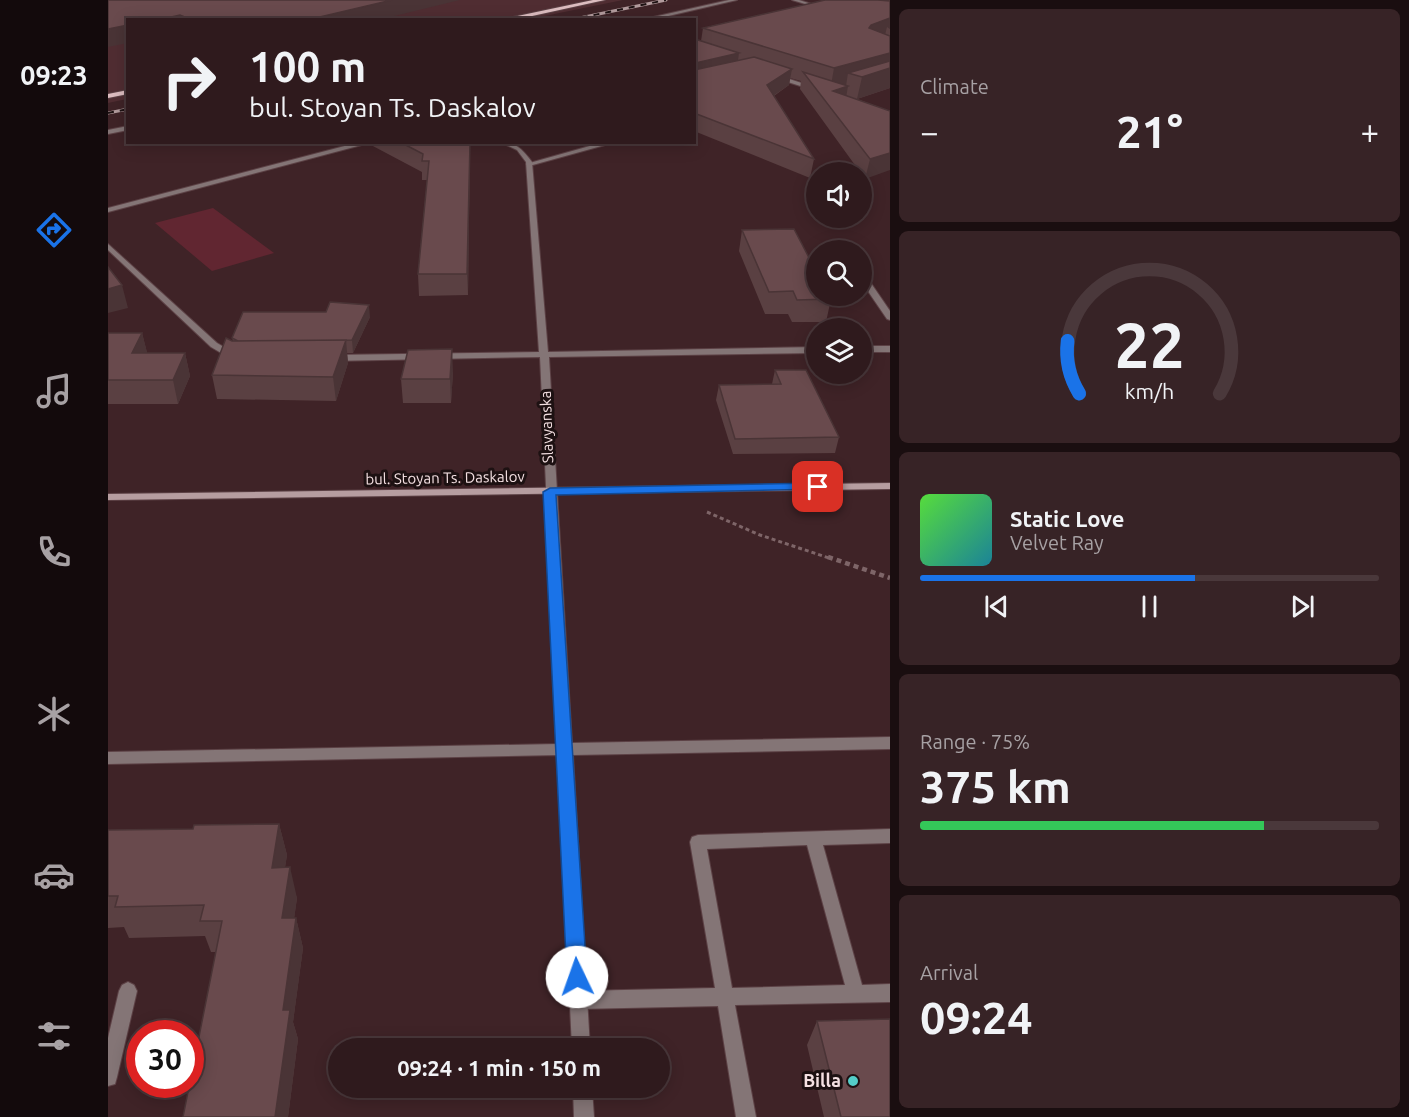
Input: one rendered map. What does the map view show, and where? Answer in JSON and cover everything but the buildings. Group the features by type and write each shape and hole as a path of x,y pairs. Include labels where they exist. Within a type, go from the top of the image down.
{"main road":[{"path":"512,18 602,0"},
{"path":"108,96 126,93"}],"street":[{"path":"651,18 735,0"},
{"path":"794,0 830,11 819,14"},
{"path":"763,73 820,91"},
{"path":"108,132 126,128"},
{"path":"108,210 362,144"},
{"path":"508,144 519,149 529,164 605,144"},
{"name":"Slavyanska","path":"529,164 544,354 580,1038"},
{"path":"108,246 214,345 238,360 250,359"},
{"path":"872,291 890,317"},
{"path":"872,349 890,348"},
{"path":"321,358 806,350"},
{"name":"bul. Stoyan Ts. Daskalov","path":"108,497 890,486"},
{"path":"108,758 890,743"},
{"path":"746,1117 698,842 890,836"},
{"path":"813,838 856,994"},
{"path":"108,1077 128,991"},
{"path":"578,1000 890,993"},
{"path":"583,1098 584,1117"}],"path":[{"path":"674,489 712,515 760,534 890,578"}],"shaded area":[{"path":"108,0 623,0 535,18 126,18 126,99 108,103"},
{"path":"213,208 274,253 212,271 155,223"}],"railway":[{"path":"580,18 666,0"},
{"path":"108,113 126,109"}],"place":[{"name":"Billa","path":"853,1081"}],"route":[{"path":"577,977 550,492 818,487"}]}
